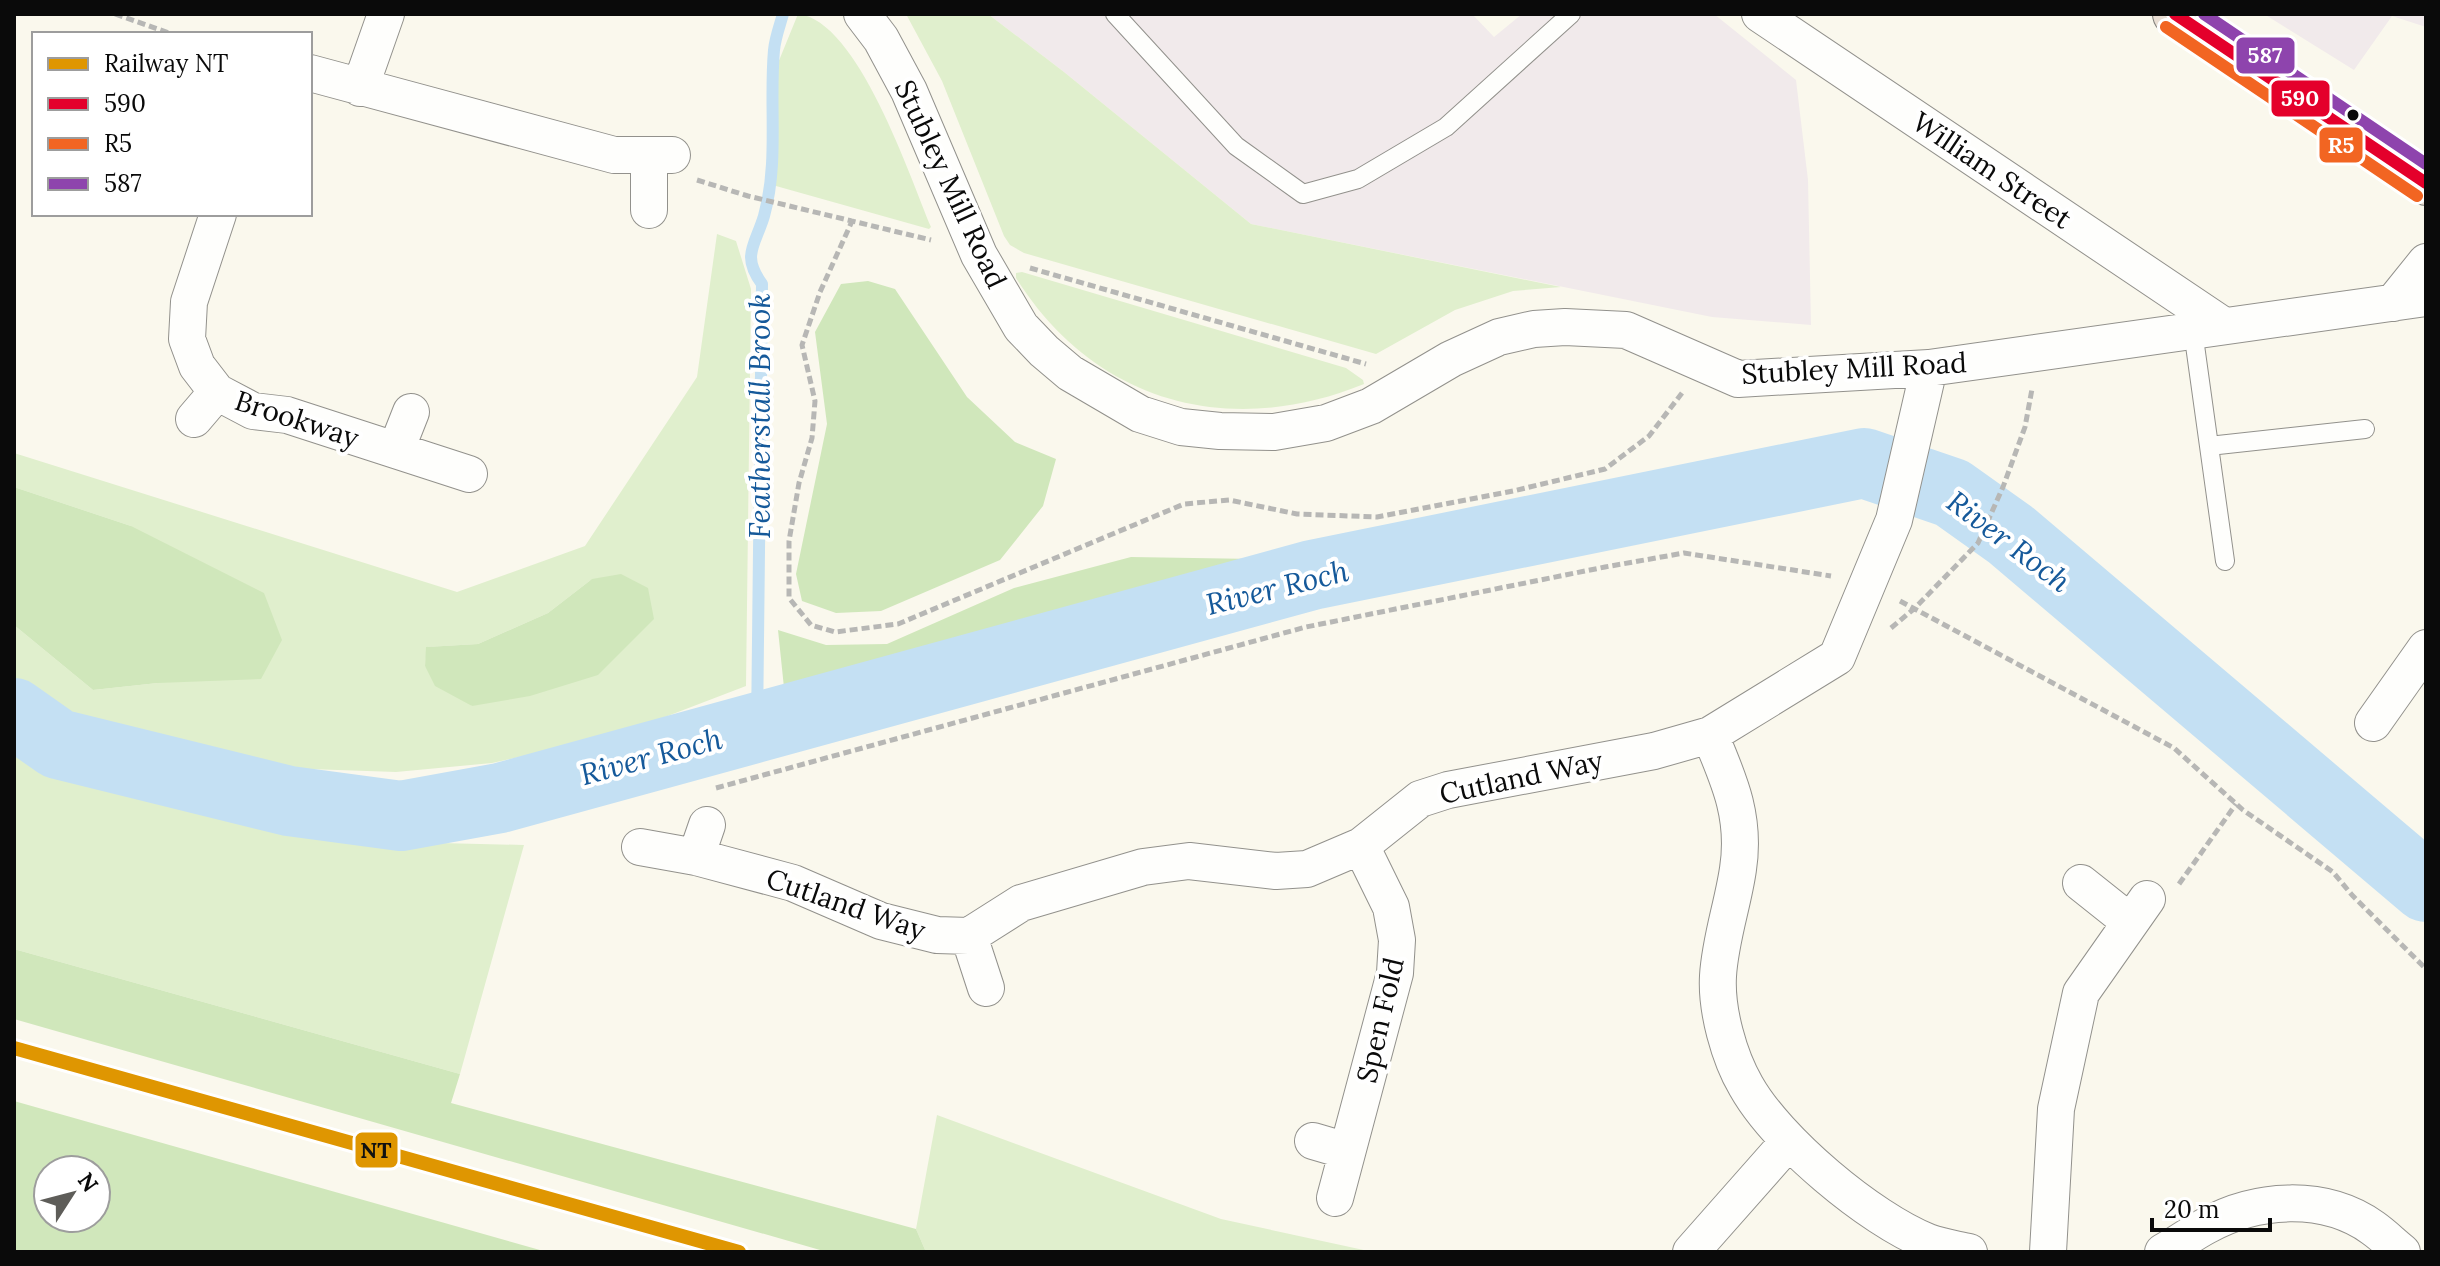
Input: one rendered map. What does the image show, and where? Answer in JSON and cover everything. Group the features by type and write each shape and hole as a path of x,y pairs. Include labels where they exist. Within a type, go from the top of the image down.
{"highway":[{"path":"2175,14 2426,183"}],"street":[{"path":"360,88 386,14"},
{"name":"Stubley Mill Road","path":"862,14 881,39 909,91 979,255 1021,327 1070,373 1140,414 1181,427 1274,432 1326,423 1371,406 1451,359 1487,343 1534,329 1626,330 1738,379 1929,368 2410,300"},
{"name":"William Street","path":"1760,14 2209,328"},
{"path":"312,74 614,155 660,155 649,210"},
{"name":"Brookway","path":"217,216 189,302 187,339 197,366 217,392 253,411 287,415 469,474"},
{"path":"2410,300 2426,262"},
{"path":"1837,657 1894,520 1929,368"},
{"path":"194,419 217,392"},
{"path":"396,450 411,412"},
{"path":"2373,723 2426,648"},
{"name":"Cutland Way","path":"640,847 702,841 881,921 937,935 969,936 1021,903 1143,867 1189,861 1276,871 1307,869 1361,846 1420,799 1448,790 1654,751 1710,735 1837,657"},
{"path":"1710,735 1735,794 1739,825 1739,865 1718,977 1725,1037 1746,1087 1789,1141 1837,1184 1885,1219 1929,1243 1969,1252"},
{"name":"Spen Fold","path":"1335,1198 1395,973 1397,940 1391,907 1361,846"},
{"path":"2048,1252 2056,1109 2081,993 2139,910 2081,883"},
{"path":"969,936 986,988"},
{"path":"1313,1141 1347,1151"},
{"path":"1691,1252 1789,1141"},
{"path":"2163,1252 2207,1225 2239,1212 2268,1205 2311,1203 2371,1226 2402,1252"}],"lane":[{"path":"1115,14 1236,146 1303,194 1358,179 1446,127 1571,14"},
{"path":"2209,328 2209,446 2225,561"},
{"path":"2209,446 2365,429"}],"path":[{"path":"115,14 166,32"},
{"path":"660,155 690,177 748,196 853,219 1374,366"},
{"path":"853,219 820,292 802,345 815,401 812,438 799,483 789,541 789,598 811,625 835,632 898,624 1184,504 1229,500 1297,514 1377,517 1513,491 1605,469 1649,436 1704,364"},
{"path":"1837,657 1858,656 1915,608 1978,543 2025,427 2038,352"},
{"path":"702,841 714,789 1306,627 1684,553 1824,574 1867,584 2174,748 2236,804 2333,872 2426,969"},
{"path":"2139,910 2174,891 2236,804"}],"shaded area":[{"path":"988,14 1472,14 1494,37 1522,14 1714,14 1796,80 1808,180 1811,325 1712,317 1251,224"},
{"path":"2264,14 2426,14 2426,27 2392,16 2354,70"}],"green space":[{"path":"798,14 820,23 841,43 861,71 896,139 931,227 929,229 776,186 778,63"},
{"path":"906,14 988,14 1251,224 1561,287 1513,291 1455,310 1376,354 1024,253 1010,245 1004,236 942,81"},
{"path":"717,234 736,241 751,289 746,686 618,735 492,763 396,772 280,768 156,740 72,714 14,682 14,625 93,690 158,683 131,526 14,487 14,453 457,592 585,546 697,377","holes":["592,579 472,706 425,666 427,647 478,644 548,613"]},
{"path":"1022,272 1346,368 1364,384 1314,400 1264,408 1215,408 1169,398 1125,381 1085,355 1048,321 1016,278 1016,273"},
{"path":"868,281 895,289 967,397 1015,442 1056,459 1043,506 1000,560 881,611 836,613 802,601 796,574 827,424 815,332 841,284"},
{"path":"14,487 131,526 264,593 282,640 261,679 158,683 93,690 14,625"},
{"path":"1131,557 1256,559 1257,577 786,707 778,630 826,645 887,644 1014,588"},
{"path":"621,574 648,588 654,619 598,675 530,696 472,706 435,686 425,666 426,647 478,644 548,613 592,579"},
{"path":"14,740 75,777 360,841 524,845 460,1074 14,949"},
{"path":"14,949 460,1074 451,1103 916,1229 926,1252 827,1252 14,1019"},
{"path":"14,1101 547,1252 14,1252"},
{"path":"937,1115 1221,1219 1373,1252 926,1252 916,1229"}],"waterway":[{"name":"Featherstall Brook","path":"757,729 762,284 751,258 769,196 774,50 783,14"},
{"name":"River Roch","path":"14,713 58,744 289,801 401,816 500,798 1312,575 1864,463 1952,493 2011,535 2426,887"}],"rail line":[{"name":"NT","path":"14,1048 739,1252"}],"transit line":[{"name":"590","path":"2175,14 2426,183"},
{"name":"587","path":"2204,14 2426,164"},
{"name":"R5","path":"2166,27 2417,196"}]}
